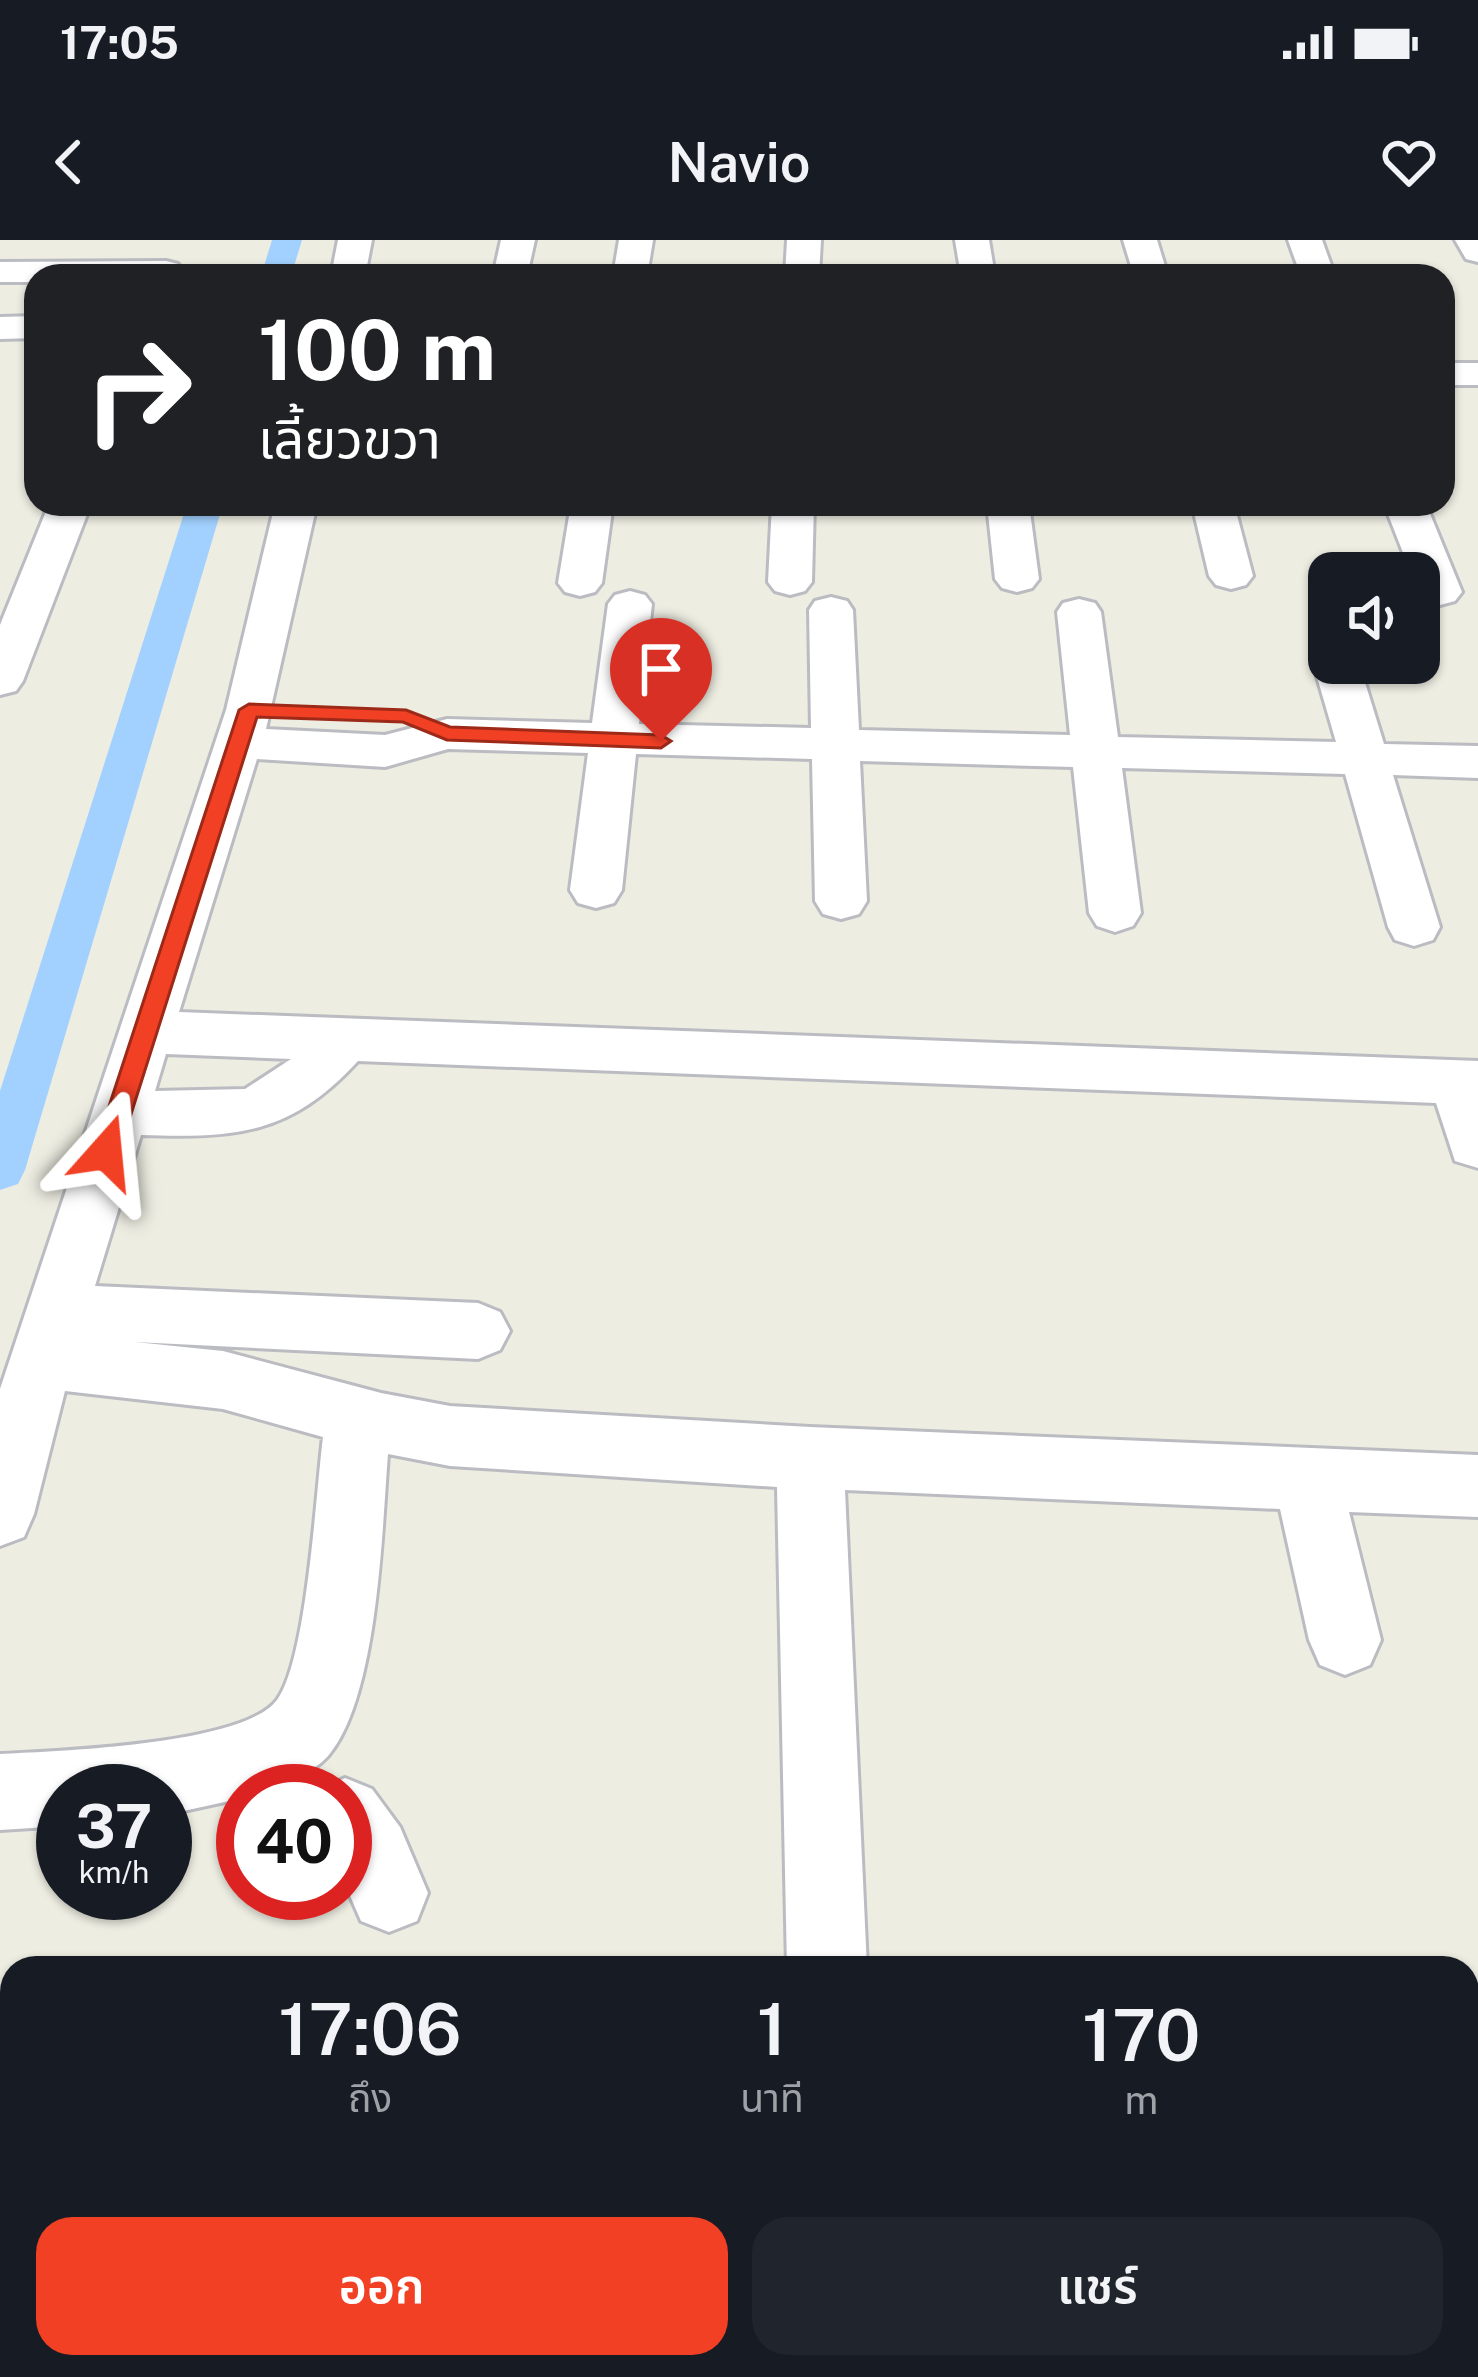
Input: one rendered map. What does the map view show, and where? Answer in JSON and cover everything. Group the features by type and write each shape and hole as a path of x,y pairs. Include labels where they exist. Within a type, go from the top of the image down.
{"street":[{"path":"80,264 89,243 103,240"},
{"path":"1472,240 1478,252"},
{"path":"0,681 11,625 64,516"},
{"path":"0,1514 47,1335 244,726 293,516"},
{"path":"580,584 590,516"},
{"path":"790,583 793,516"},
{"path":"1009,516 1017,579"},
{"path":"1216,516 1231,576"},
{"path":"1410,516 1424,552"},
{"path":"596,890 630,604"},
{"path":"831,610 841,901"},
{"path":"1079,612 1114,913"},
{"path":"1343,684 1414,927"},
{"path":"244,726 385,751 447,734 1478,762"},
{"path":"146,1032 1469,1082 1476,1145"},
{"path":"119,1112 255,1110 292,1094 345,1039"},
{"path":"47,1335 478,1331"},
{"path":"47,1335 358,1417 450,1436 810,1459 1308,1483 1478,1486"},
{"path":"302,1764 303,1727 331,1645 358,1417"},
{"path":"810,1459 827,1956"},
{"path":"1308,1483 1345,1640"},
{"path":"0,1792 216,1768"},
{"path":"372,1855 389,1893"}],"waterway":[{"path":"280,264 287,240"},
{"path":"0,1170 201,516"}],"route":[{"path":"106,1152 249,710 406,716 447,734 661,741"}]}
